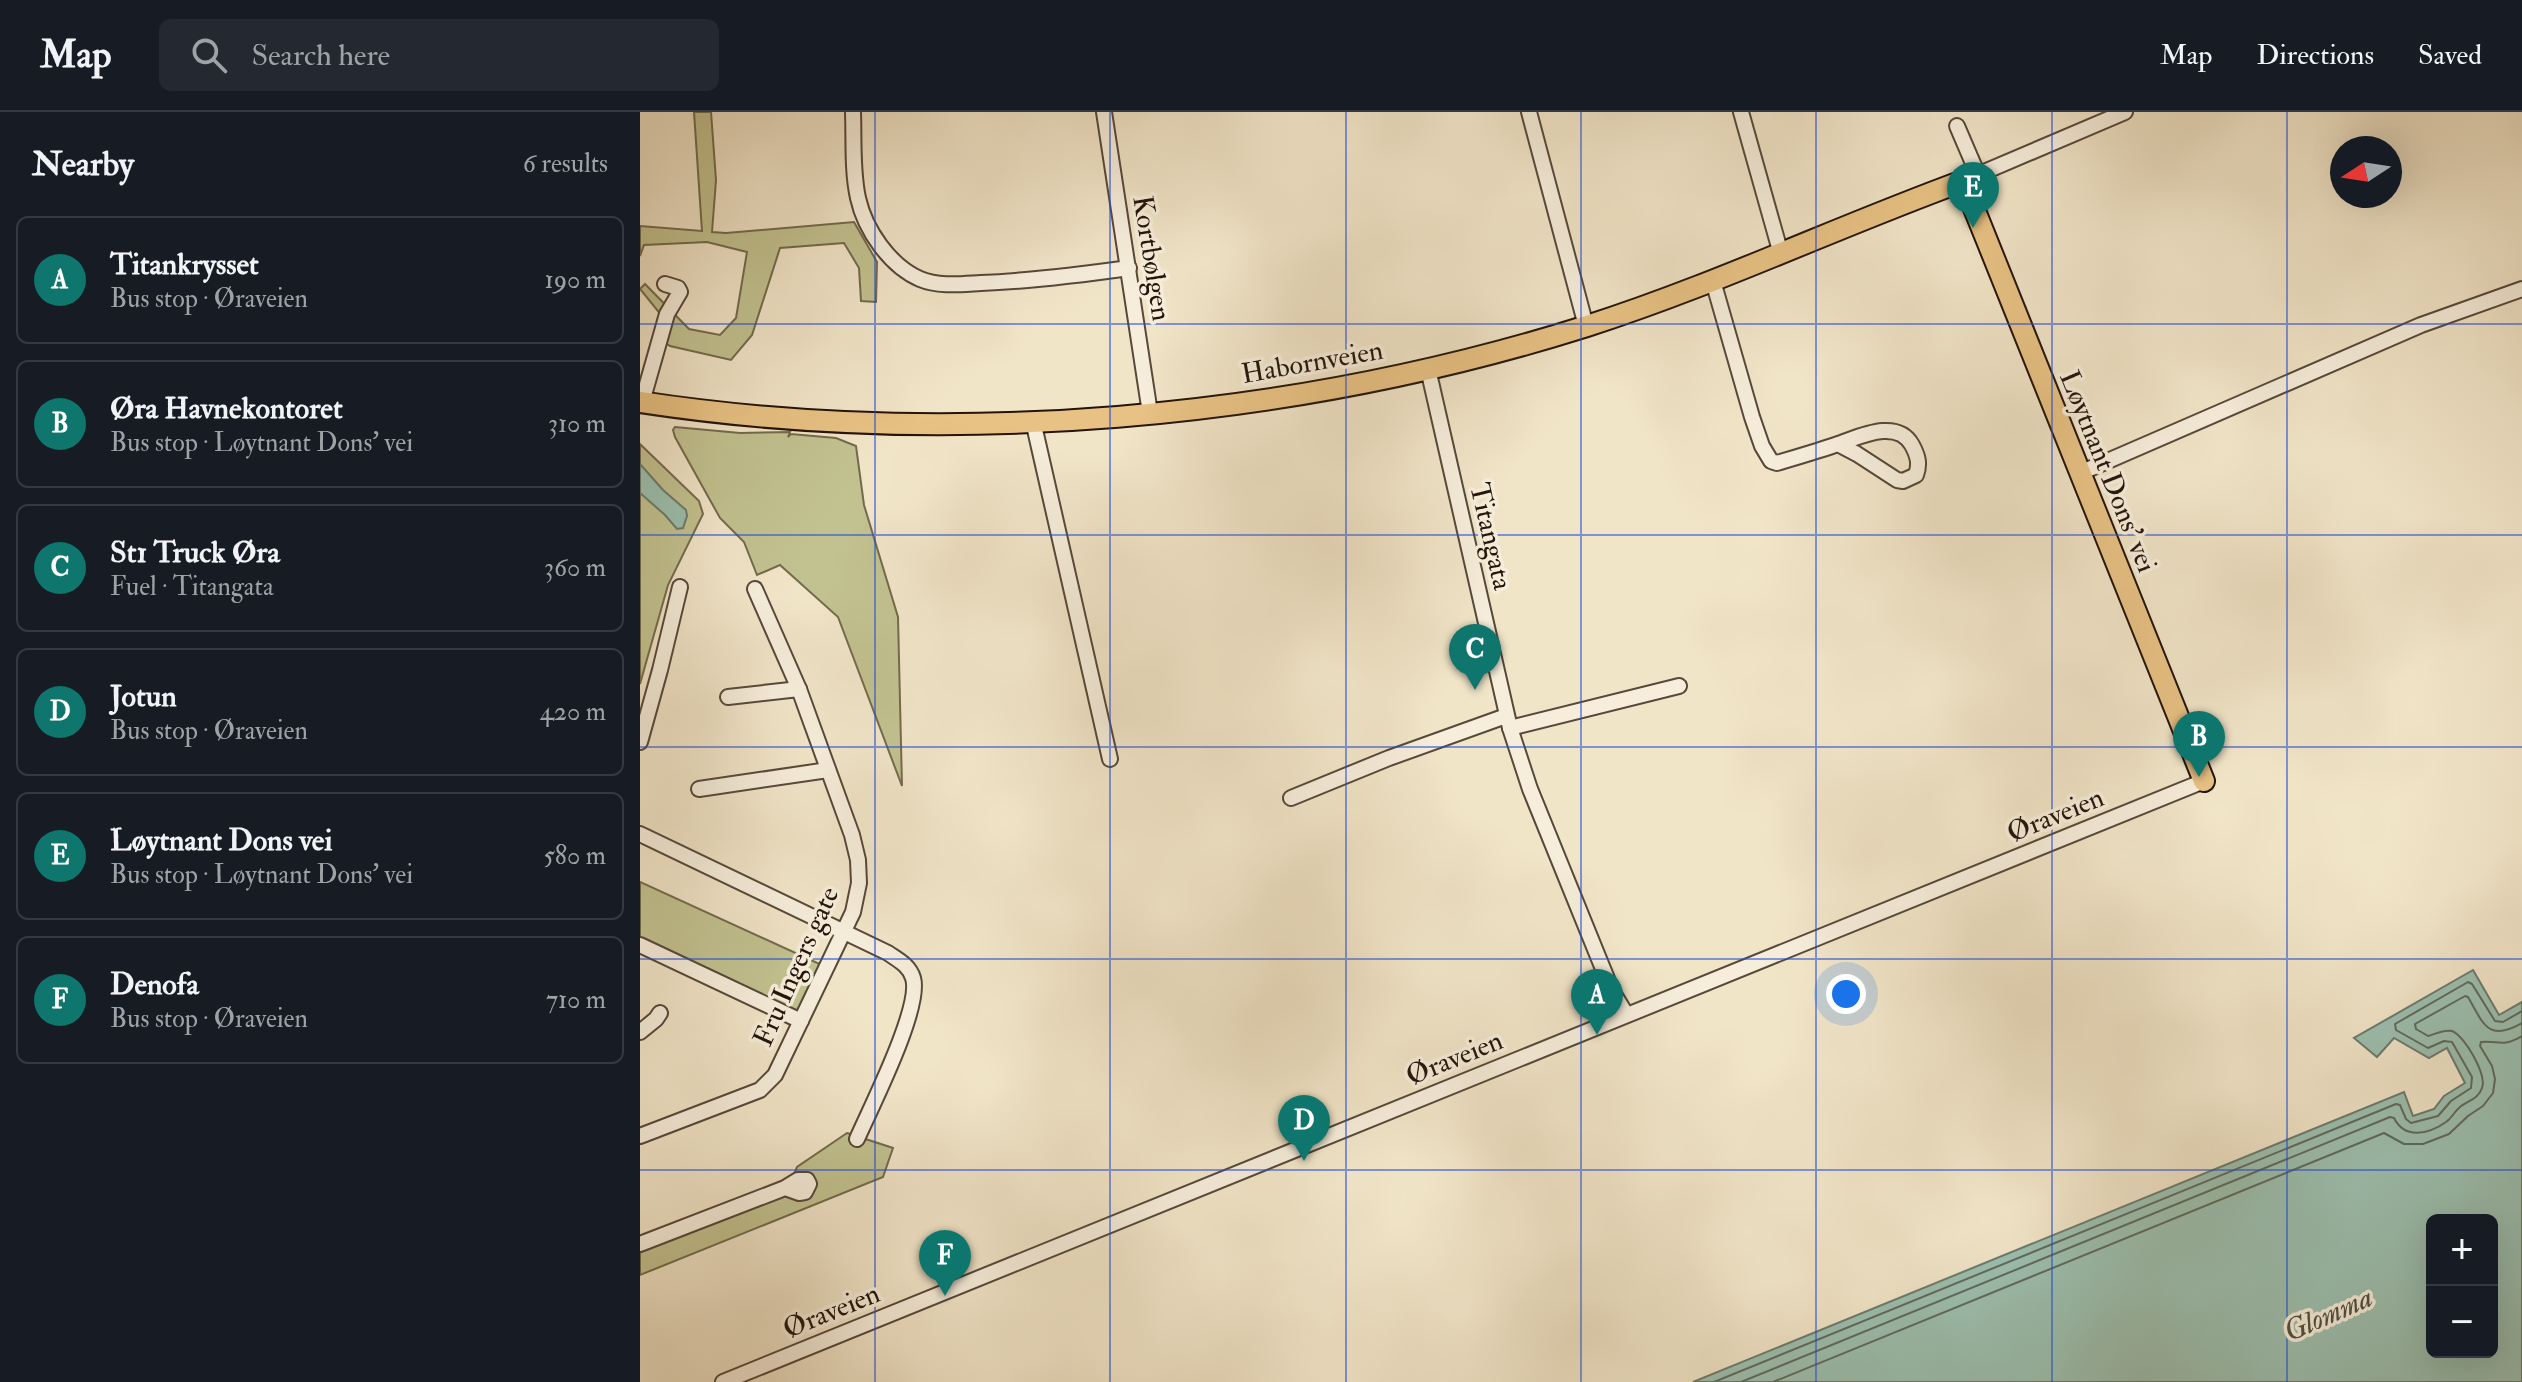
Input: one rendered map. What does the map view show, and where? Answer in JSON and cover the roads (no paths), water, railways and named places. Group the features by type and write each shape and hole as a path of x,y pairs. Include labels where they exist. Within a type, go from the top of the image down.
{"highway":[{"name":"Habornveien","path":"641,402 752,416 953,423 1033,421 1221,406 1428,369 1586,326 1713,281 1971,178"},
{"name":"Løytnant Dons' vei","path":"1971,178 2080,473 2204,781"}],"street":[{"path":"853,112 857,196 863,216 878,241 904,270 922,280 957,284 1055,278 1129,268"},
{"name":"Kortbølgen","path":"1104,112 1150,413"},
{"path":"1529,112 1586,326"},
{"path":"1741,112 1781,254"},
{"path":"1957,126 1971,178 2125,112"},
{"path":"1713,281 1752,417 1769,460 1777,463 1875,432 1890,432 1904,435 1916,452 1918,470 1916,475 1903,481 1897,480 1838,444"},
{"path":"641,402 667,314 680,292 678,288 665,284"},
{"path":"2080,473 2405,332 2522,289"},
{"name":"Titangata","path":"1428,369 1508,722 1544,824 1612,991 1626,1014"},
{"path":"1033,421 1110,759"},
{"path":"640,742 680,587"},
{"name":"Fru Ingers gate","path":"641,1133 760,1090 775,1075 853,912 859,883 852,835 799,689 755,589"},
{"path":"1291,798 1389,758 1508,722 1679,686"},
{"path":"728,697 799,689"},
{"path":"699,789 828,770"},
{"name":"Øraveien","path":"723,1382 2204,781"},
{"path":"640,834 888,953 908,967 914,981 914,1001 857,1139"},
{"path":"640,945 801,1021"},
{"path":"640,1032 660,1013"},
{"path":"640,1244 785,1188"}],"water":[{"path":"640,464 686,510 683,528 677,529 640,493"},
{"name":"Glomma","path":"2473,970 2499,1015 2522,1002 2522,1382 1693,1382 2404,1092 2413,1116 2434,1109 2444,1096 2465,1083 2447,1048 2429,1058 2394,1038 2377,1057 2354,1038"}],"place":[{"name":"Løytnant Dons vei","path":"1973,228"},
{"name":"St1 Truck Øra","path":"1475,690"},
{"name":"Øra Havnekontoret","path":"2199,777"},
{"name":"Titankrysset","path":"1597,1035"},
{"name":"Jotun","path":"1304,1161"},
{"name":"Denofa","path":"945,1296"}]}
